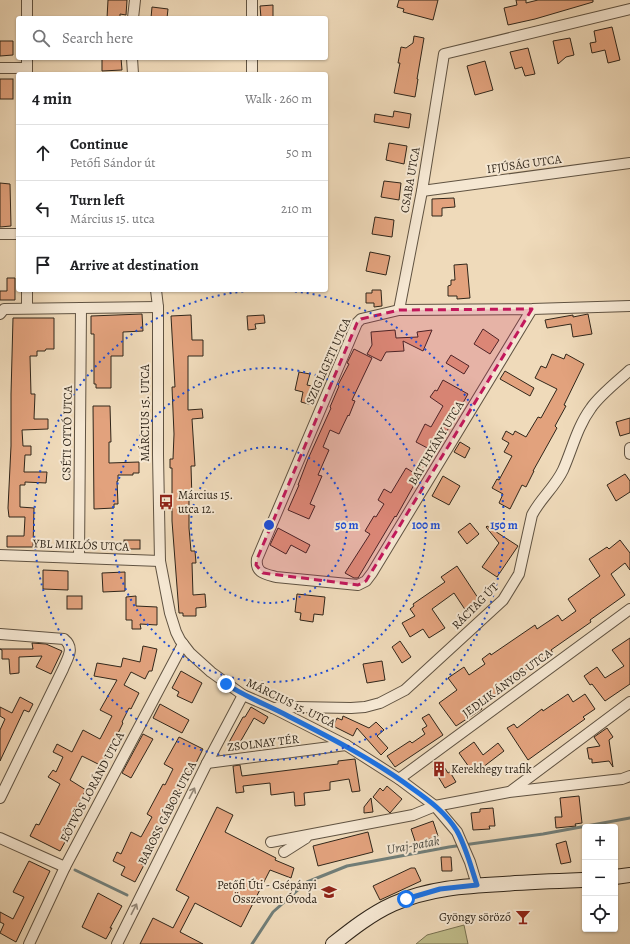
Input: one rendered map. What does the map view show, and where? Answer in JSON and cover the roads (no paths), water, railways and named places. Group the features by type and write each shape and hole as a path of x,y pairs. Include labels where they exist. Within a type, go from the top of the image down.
{"street":[{"path":"27,0 27,16"},
{"path":"133,16 135,0"},
{"path":"252,0 252,16"},
{"name":"CSABA UTCA","path":"400,310 422,191 444,54 630,8"},
{"path":"132,60 133,72"},
{"path":"252,60 252,72"},
{"path":"0,68 27,67"},
{"name":"IFJÚSÁG UTCA","path":"422,191 630,163"},
{"path":"0,234 16,234"},
{"path":"27,292 27,308"},
{"name":"MÁRCIUS 15. UTCA","path":"156,292 158,307 158,469 160,561 170,614 176,632 183,644 211,672 243,695 273,708 346,745 399,778 435,806 452,825 461,839 477,885"},
{"name":"SZIGLIGETI UTCA","path":"263,573 258,570 256,565 258,559 357,323 361,319 400,310 532,309 630,306"},
{"path":"0,314 4,309 158,307"},
{"name":"CSÉTI OTTÓ UTCA","path":"79,558 82,308"},
{"name":"BATTHYÁNY UTCA","path":"263,573 276,577 358,585 366,581 532,309"},
{"name":"RÁCTAG ÚT","path":"273,708 365,707 392,698 405,690 503,600 519,574 532,515 562,470 585,418 591,408 630,370"},
{"path":"630,448 630,454"},
{"name":"YBL MIKLÓS UTCA","path":"0,555 160,561"},
{"name":"JEDLIK ÁNYOS UTCA","path":"399,778 630,610"},
{"path":"0,634 64,639 69,643 70,648 63,669 0,798"},
{"name":"EÖTVÖS LORÁND UTCA","path":"29,944 65,866 183,644"},
{"name":"BAROSS GÁBOR UTCA","path":"116,944 243,695"},
{"path":"509,792 630,702"},
{"name":"ZSOLNAY TÉR","path":"207,763 346,745"},
{"path":"271,842 414,815 435,806 509,792 622,779 630,776"},
{"path":"284,852 311,835"},
{"path":"0,838 65,866"},
{"path":"618,877 630,875"},
{"path":"333,944 362,922 380,911 406,899 440,889 477,885 582,880"}],"waterway":[{"name":"Uraj-patak","path":"252,944 273,912 307,882 347,866 449,847 543,834 630,818"},
{"path":"75,870 127,895"}],"place":[{"name":"Március 15. utca 12.","path":"166,502"},
{"name":"Kerekhegy trafik","path":"439,769"},
{"name":"Petőfi Úti - Csépányi Összevont Óvoda","path":"329,892"},
{"name":"Gyöngy söröző","path":"523,917"}]}
